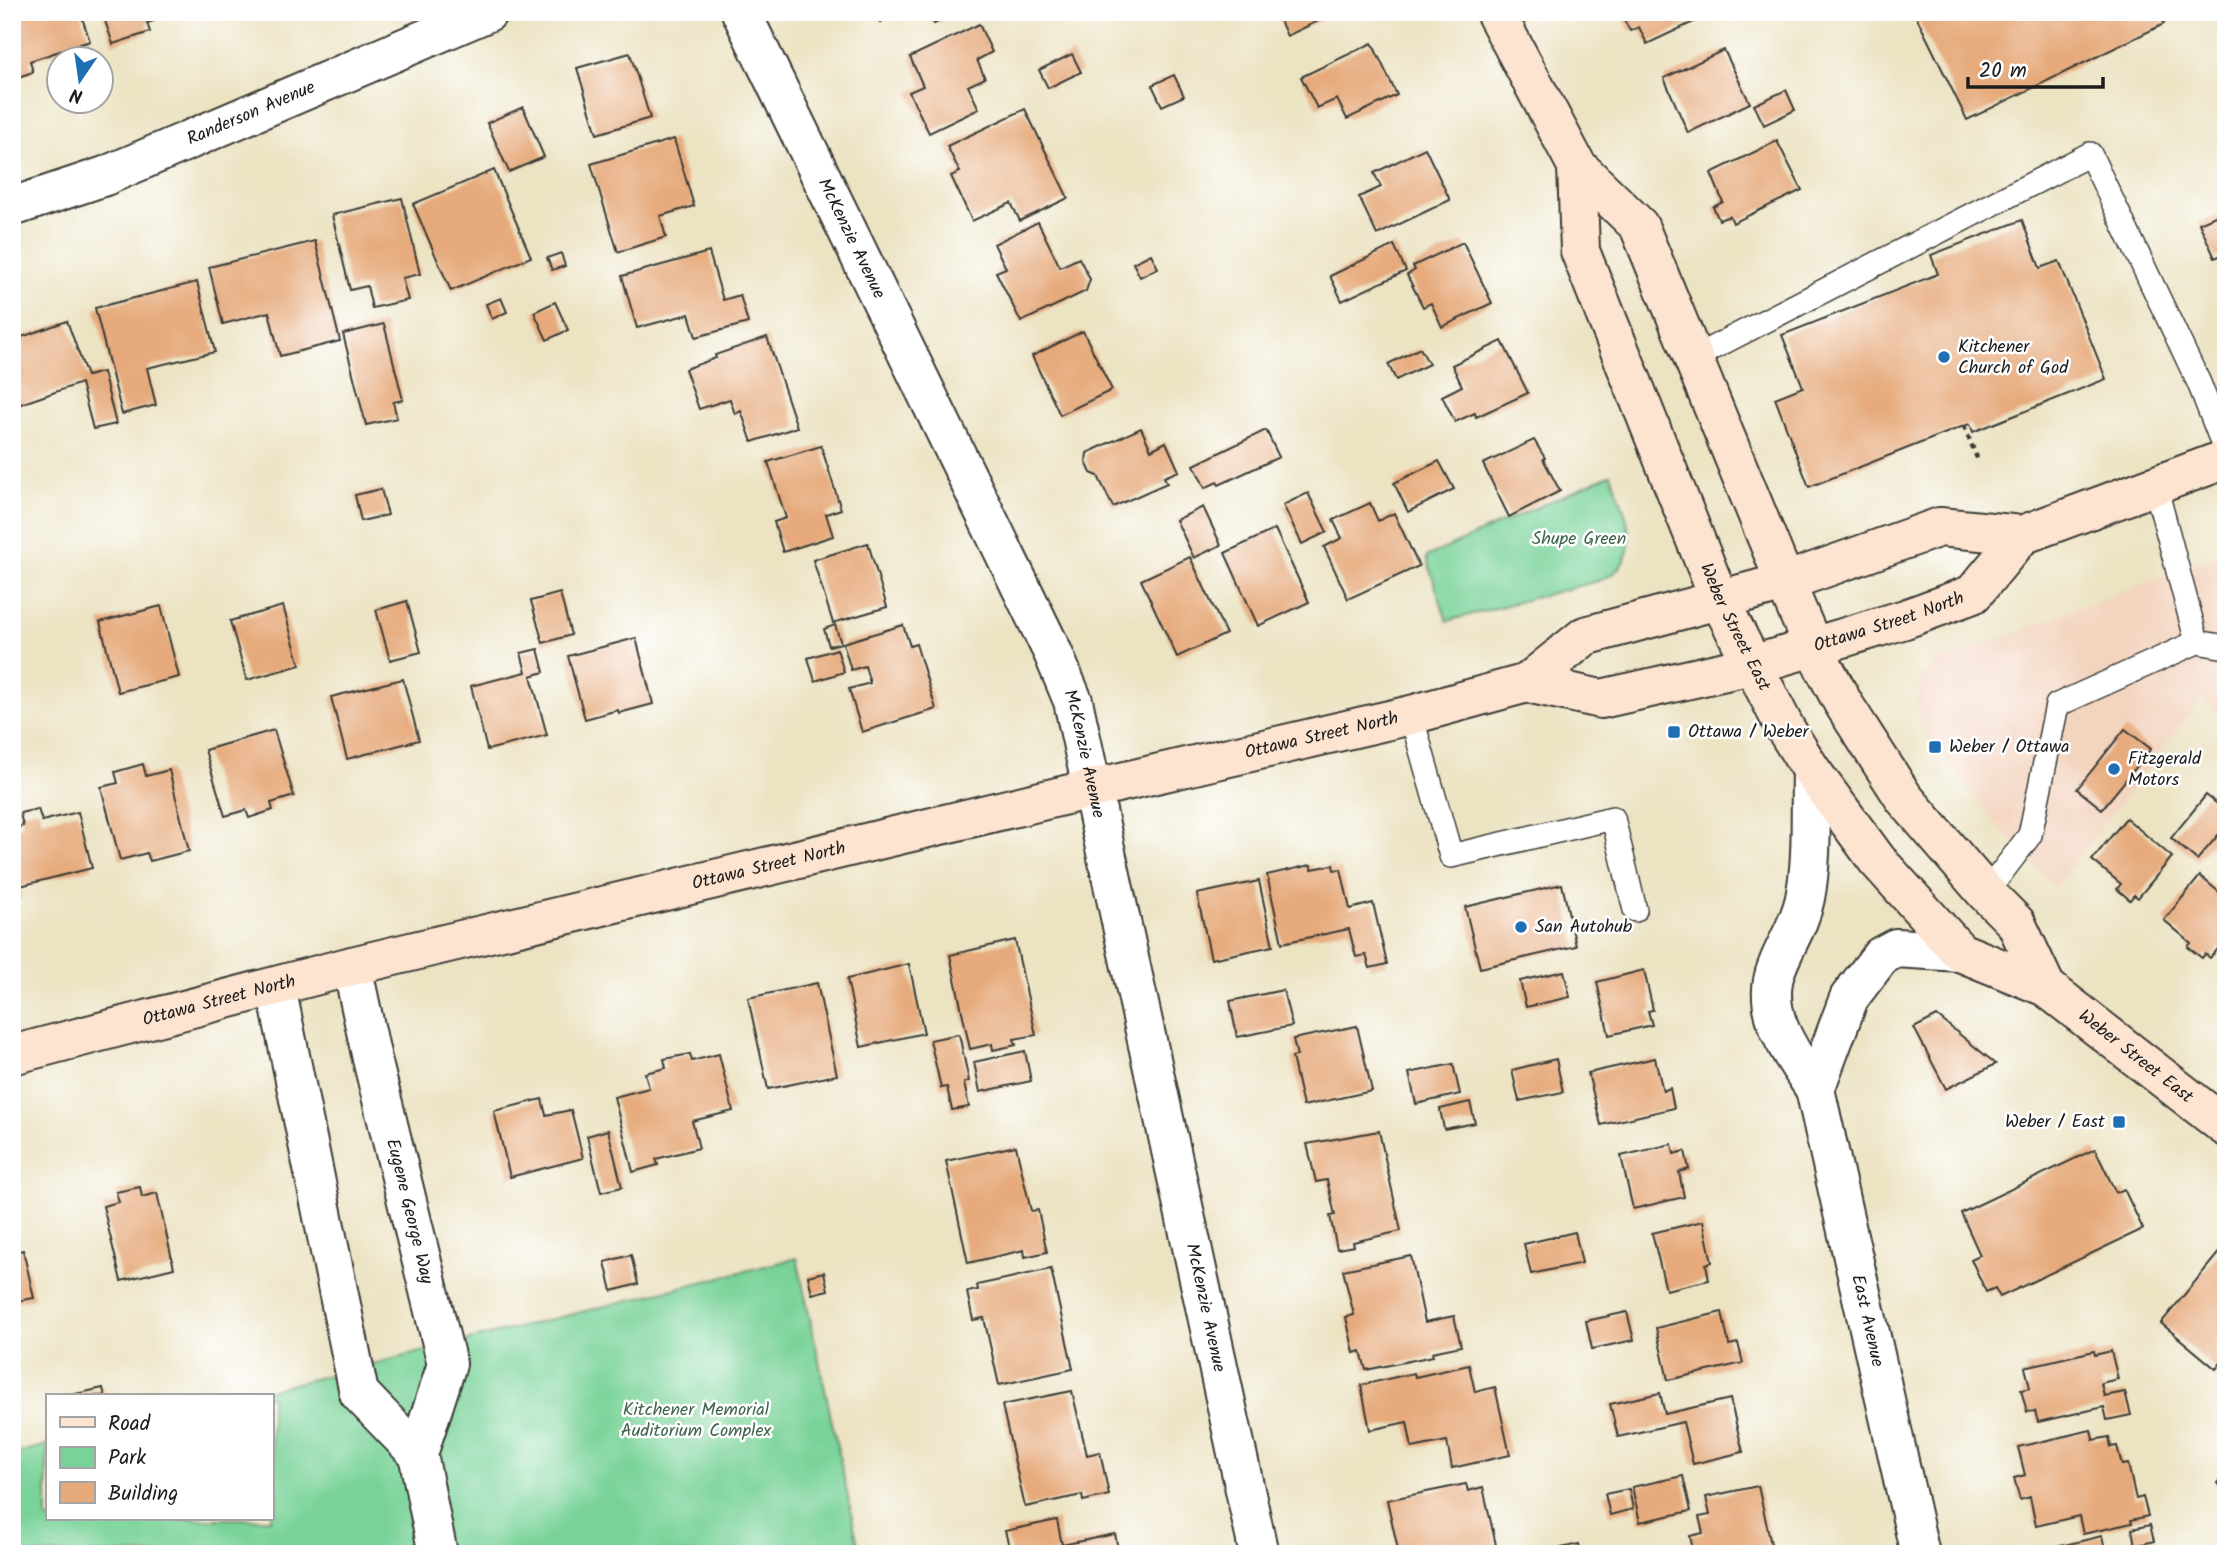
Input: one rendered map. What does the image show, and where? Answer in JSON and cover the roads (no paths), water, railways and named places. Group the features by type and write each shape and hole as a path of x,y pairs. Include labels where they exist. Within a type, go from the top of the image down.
{"main road":[{"name":"Weber Street East","path":"1495,12 1577,166 1639,226 1784,582 1813,647 1843,704 1904,798 1986,892 2017,923 2046,987"},
{"name":"Weber Street East","path":"1577,166 1580,251 1720,601 1785,728 1811,769 1877,860 1960,952 2046,987 2226,1127"},
{"name":"Ottawa Street North","path":"12,1055 352,966 1410,715 1527,683 1585,636 1784,582 1940,527 2022,535 2226,459"},
{"name":"Ottawa Street North","path":"1527,683 1601,699 1752,665 1813,647 1905,619 1973,594 2022,535"}],"street":[{"name":"Randerson Avenue","path":"12,207 105,176 488,12"},
{"name":"McKenzie Avenue","path":"741,12 1053,653 1073,701 1259,1554"},
{"name":"East Avenue","path":"1811,769 1805,897 1797,928 1776,968 1772,986 1774,1017 1789,1049 1815,1089 1920,1554"},
{"path":"1815,1089 1849,998 1881,956 1896,948 1960,952"},
{"name":"Eugene George Way","path":"352,966 375,1072 447,1364 418,1454 438,1554"},
{"path":"276,987 359,1394 418,1454"}],"lane":[{"path":"1693,358 2091,154 2199,383 2226,453"},
{"path":"2155,485 2197,642"},
{"path":"1986,892 2030,835 2057,705 2197,642 2226,647"},
{"path":"1410,715 1451,856 1613,818 1635,910"}],"place":[{"name":"Kitchener Church of God","path":"1944,357"},
{"name":"Ottawa / Weber","path":"1674,732"},
{"name":"Weber / Ottawa","path":"1935,747"},
{"name":"Fitzgerald Motors","path":"2114,769"},
{"name":"San Autohub","path":"1521,927"},
{"name":"Weber / East","path":"2119,1122"}],"park label":[{"name":"Shupe Green","path":"1579,539"},
{"name":"Kitchener Memorial Auditorium Complex","path":"696,1420"}]}
